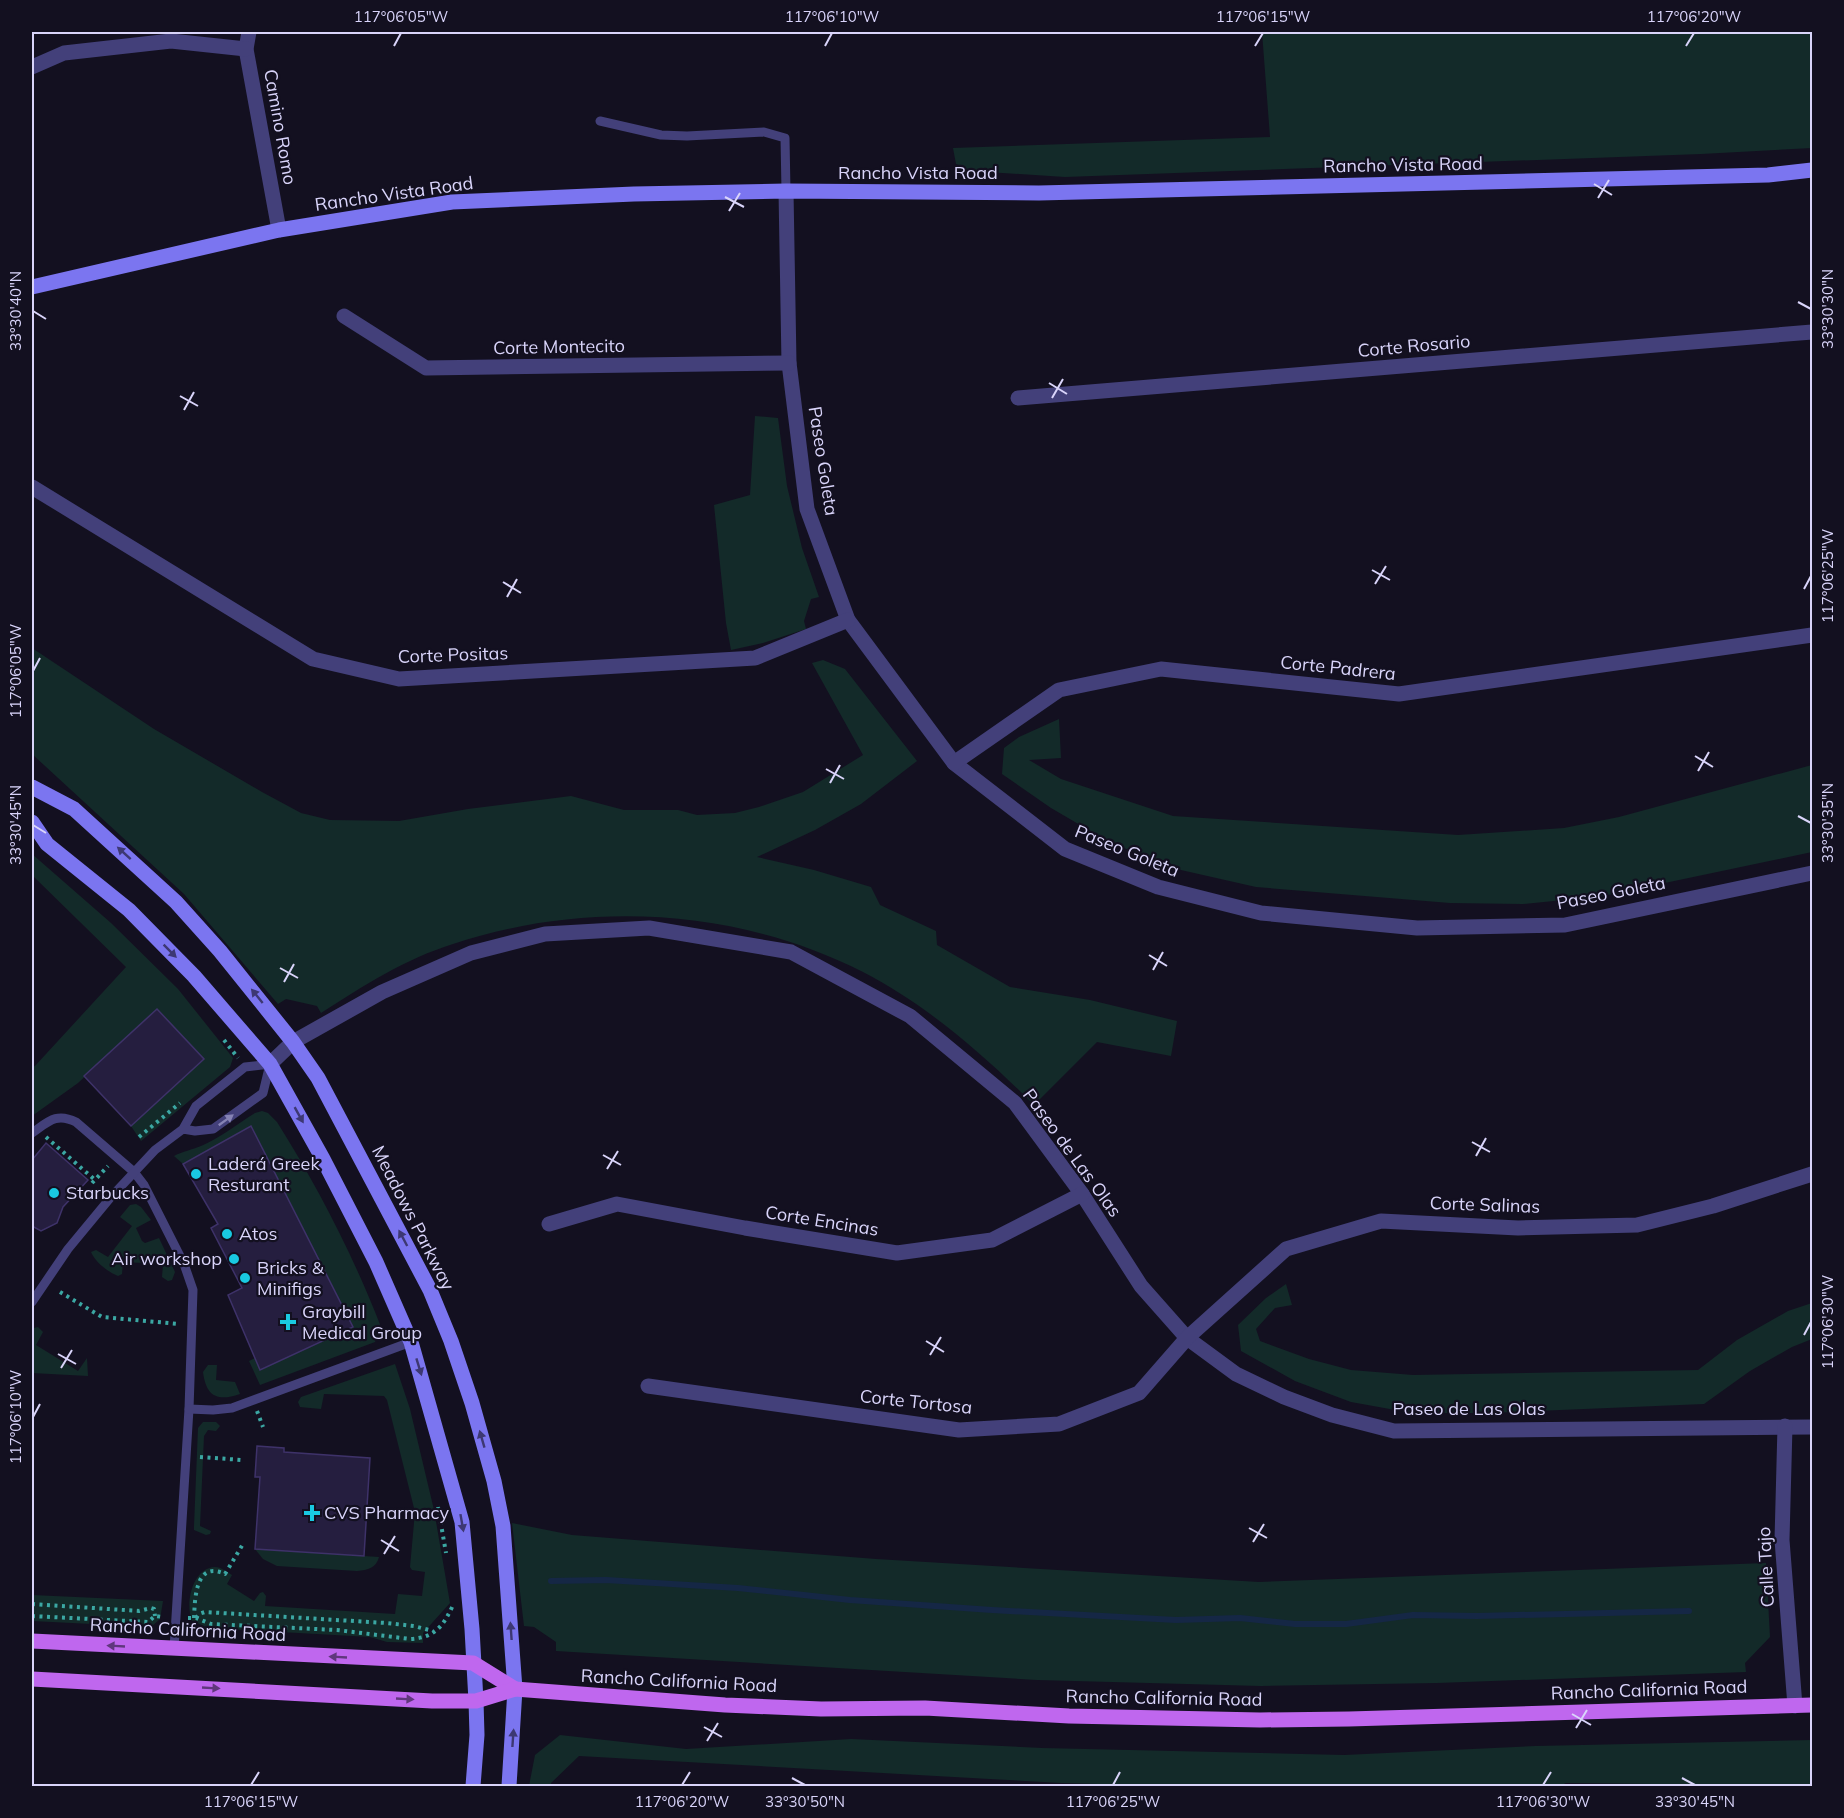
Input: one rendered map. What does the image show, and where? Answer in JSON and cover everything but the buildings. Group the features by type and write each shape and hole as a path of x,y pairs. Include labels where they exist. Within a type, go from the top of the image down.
{"main road":[{"name":"Rancho Vista Road","path":"32,287 279,230 452,202 634,194 786,191 1050,193 1768,175 1812,170"},
{"name":"Meadows Parkway","path":"32,788 74,809 177,902 293,1041 318,1078 424,1279 451,1341 472,1403 501,1515 509,1591 515,1689 508,1786"},
{"path":"32,822 47,844 129,910 178,960 270,1064 323,1159 376,1263 411,1342 462,1522 476,1701 474,1786"},
{"name":"Rancho California Road","path":"32,1641 473,1663 515,1689"},
{"name":"Rancho California Road","path":"32,1679 432,1701 476,1701 515,1689 725,1705 821,1709 925,1708 1069,1716 1260,1720 1812,1705"}],"street":[{"name":"Camino Romo","path":"249,32 246,49 279,230"},
{"path":"32,67 64,53 171,41 246,49"},
{"name":"Paseo Goleta","path":"786,191 789,363 807,509 848,620 954,763 1065,849 1158,887 1261,913 1417,928 1565,925 1812,873"},
{"name":"Corte Montecito","path":"344,316 426,368 789,363"},
{"name":"Corte Rosario","path":"1018,398 1812,332"},
{"name":"Corte Positas","path":"32,487 313,659 399,679 755,658 848,620"},
{"name":"Corte Padrera","path":"954,763 1059,690 1161,669 1399,694 1812,634"},
{"name":"Paseo de Las Olas","path":"270,1064 293,1041 382,992 471,953 545,934 649,928 791,952 910,1016 1015,1103 1082,1194 1141,1286 1187,1338 1236,1374 1284,1397 1332,1415 1395,1431 1812,1427"},
{"name":"Corte Salinas","path":"1187,1338 1286,1249 1381,1221 1518,1228 1637,1225 1713,1206 1812,1174"},
{"name":"Corte Encinas","path":"549,1224 617,1204 897,1253 992,1240 1082,1194"},
{"name":"Corte Tortosa","path":"648,1386 959,1430 1059,1424 1139,1393 1187,1338"},
{"name":"Calle Tajo","path":"1785,1426 1782,1540 1795,1706"}],"lane":[{"path":"600,121 661,135 764,132 785,138 786,191"},
{"path":"32,1302 69,1249 155,1149 183,1129 196,1106 245,1067 270,1064 263,1093 213,1129 195,1131 183,1129"},
{"path":"35,1131 56,1118 66,1117 76,1122 134,1172 151,1197 184,1264 193,1290 189,1409 174,1649"},
{"path":"189,1409 232,1408 411,1342"}],"path":[{"path":"217,1031 245,1067"},
{"path":"35,1131 95,1180"},
{"path":"60,1292 102,1317 178,1324"},
{"path":"200,1457 242,1460"},
{"path":"436,1498 447,1559"},
{"path":"195,1618 197,1586 200,1579 212,1571 225,1574 243,1544"},
{"path":"32,1616 148,1622 155,1616 195,1618 211,1624 337,1630 411,1639 423,1638 444,1625 454,1603"},
{"path":"32,1604 139,1611 151,1608 154,1609 155,1616"},
{"path":"195,1618 205,1612 386,1623 433,1631"}],"green space":[{"path":"1262,32 1812,32 1812,148 1065,177 971,171 956,164 953,148 1270,137"},
{"path":"755,416 778,418 787,486 802,548 819,597 811,599 804,621 806,629 763,643 731,650 726,623 714,505 750,495"},
{"path":"32,648 154,729 262,792 301,813 330,820 399,821 468,809 571,796 624,810 678,810 697,815 735,813 759,807 803,792 863,755 812,663 823,660 845,669 917,761 861,804 815,830 757,857 814,870 871,887 880,905 936,931 937,945 1010,987 1090,1000 1177,1021 1171,1056 1097,1042 1034,1105 954,1032 910,1000 863,972 815,951 765,934 713,923 661,918 608,917 556,921 504,930 453,944 418,957 369,983 321,1013 317,1006 286,999 278,1004 184,894 32,754"},
{"path":"1059,719 1061,758 1029,760 1061,779 1173,816 1458,835 1564,828 1619,817 1812,765 1812,852 1603,896 1523,904 1450,903 1256,887 1181,870 1111,843 1051,808 1002,774 1004,748 1019,737"},
{"path":"32,854 111,923 178,989 233,1058 230,1067 141,1141 131,1126 204,1059 157,1009 78,1083 32,1116 32,1067 126,967 32,875"},
{"path":"262,1111 268,1113 277,1122 321,1196 359,1274 381,1327 375,1342 260,1385 249,1361 255,1358 260,1370 353,1326 251,1126 183,1164 174,1156 208,1143 255,1113"},
{"path":"136,1204 151,1220 136,1228 142,1241 145,1243 159,1238 175,1272 172,1280 168,1281 162,1277 163,1264 123,1262 122,1274 118,1276 102,1266 91,1252 96,1250 108,1257 132,1226 120,1217 130,1205"},
{"path":"1286,1284 1292,1305 1275,1308 1256,1329 1260,1341 1309,1359 1351,1370 1413,1375 1698,1370 1737,1340 1788,1311 1812,1303 1812,1339 1792,1347 1750,1371 1704,1404 1489,1413 1412,1413 1351,1402 1295,1381 1241,1351 1238,1325 1266,1298"},
{"path":"38,1327 43,1332 36,1345 78,1371 87,1358 88,1376 32,1373 32,1332"},
{"path":"395,1364 410,1409 434,1510 450,1603 423,1633 423,1643 387,1642 370,1637 209,1628 192,1621 189,1606 192,1588 201,1573 215,1567 232,1575 227,1584 254,1601 263,1592 266,1596 265,1606 395,1614 398,1594 422,1596 425,1572 412,1570 410,1567 415,1512 387,1400 384,1396 324,1394 321,1409 300,1407 298,1402 301,1397"},
{"path":"208,1365 217,1365 216,1380 235,1382 240,1394 219,1397 210,1392 203,1372"},
{"path":"203,1422 216,1422 220,1426 216,1431 208,1430 204,1436 200,1526 211,1531 206,1535 194,1530 198,1428"},
{"path":"512,1523 572,1535 876,1559 1259,1582 1766,1563 1770,1637 1745,1663 1746,1672 1437,1683 1261,1686 1037,1680 556,1651 556,1642 534,1627 524,1626"},
{"path":"255,1549 379,1557 371,1568 357,1571 277,1566 263,1559"},
{"path":"32,1595 163,1601 160,1619 151,1627 32,1621"},
{"path":"560,1735 686,1749 851,1739 1042,1748 1344,1755 1536,1746 1812,1740 1812,1786 1566,1783 1559,1786 1170,1786 1061,1783 579,1756 551,1783 551,1786 529,1786 535,1755"}],"waterway":[{"path":"551,1581 606,1580 738,1588 850,1600 992,1610 1176,1620 1240,1618 1295,1624 1346,1624 1413,1615 1477,1616 1689,1611"}],"place":[{"name":"Laderá Greek Resturant","path":"196,1174"},
{"name":"Starbucks","path":"54,1193"},
{"name":"Atos","path":"227,1234"},
{"name":"Air workshop","path":"234,1259"},
{"name":"Bricks & Minifigs","path":"245,1278"},
{"name":"Graybill Medical Group","path":"288,1322"},
{"name":"CVS Pharmacy","path":"312,1513"}]}
